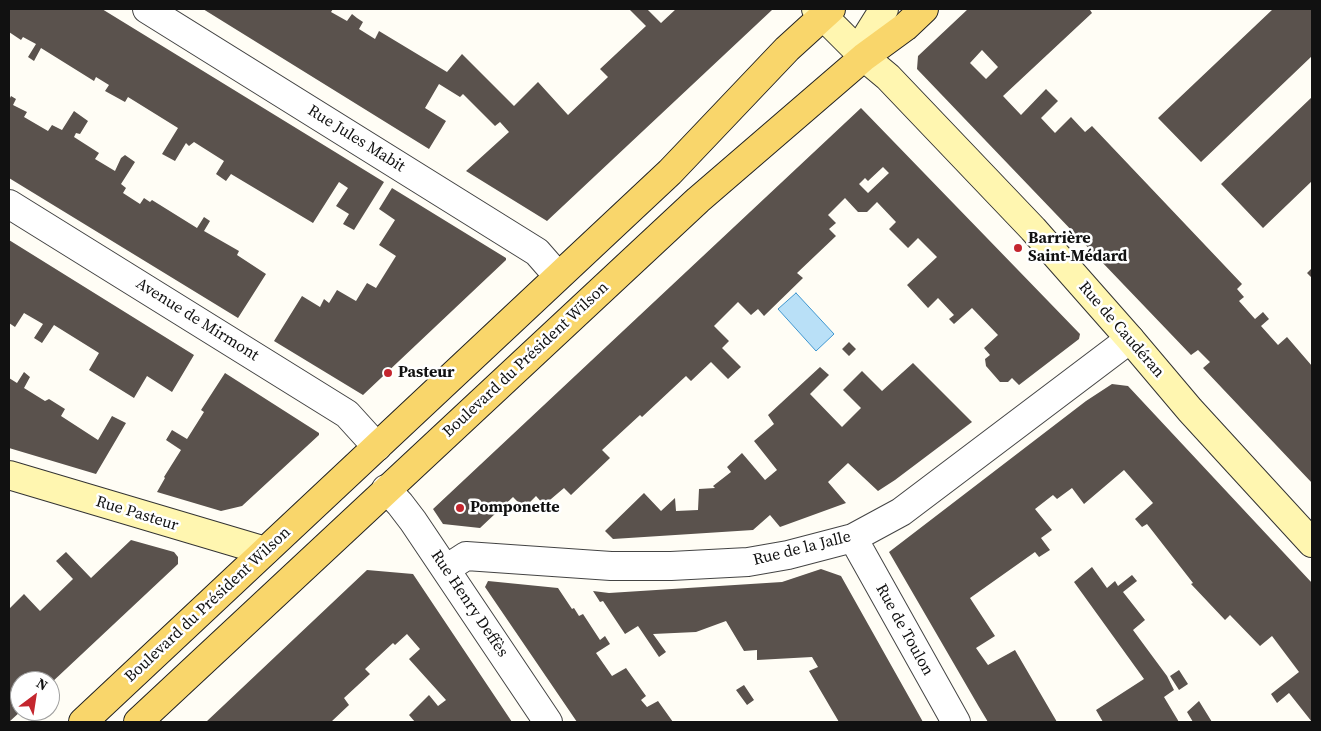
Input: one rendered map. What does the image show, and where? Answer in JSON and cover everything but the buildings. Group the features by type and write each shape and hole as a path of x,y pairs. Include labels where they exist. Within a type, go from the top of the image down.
{"main road":[{"name":"Boulevard du Président Wilson","path":"138,722 698,200 864,57 905,28 924,9"},
{"name":"Boulevard du Président Wilson","path":"83,722 670,172 823,11"}],"street":[{"name":"Rue Jules Mabit","path":"146,9 538,252 558,276"},
{"path":"864,57 864,41 884,9"},
{"name":"Rue de Caudéran","path":"823,11 864,57 888,77 1033,229 1190,410 1312,543"},
{"name":"Avenue de Mirmont","path":"9,204 347,414 377,447"},
{"name":"Rue de la Jalle","path":"446,569 466,556 612,566 671,566 748,562 788,555 853,538 902,512 1130,339"},
{"name":"Rue Pasteur","path":"9,475 266,551"},
{"name":"Rue Henry Deffès","path":"386,489 409,515 548,722"},
{"name":"Rue de Toulon","path":"853,538 956,722"}],"water":[{"path":"796,293 834,334 816,351 778,309"}],"place":[{"name":"Barrière Saint-Médard","path":"1018,248"},
{"name":"Pasteur","path":"388,373"},
{"name":"Pomponette","path":"460,508"}]}
